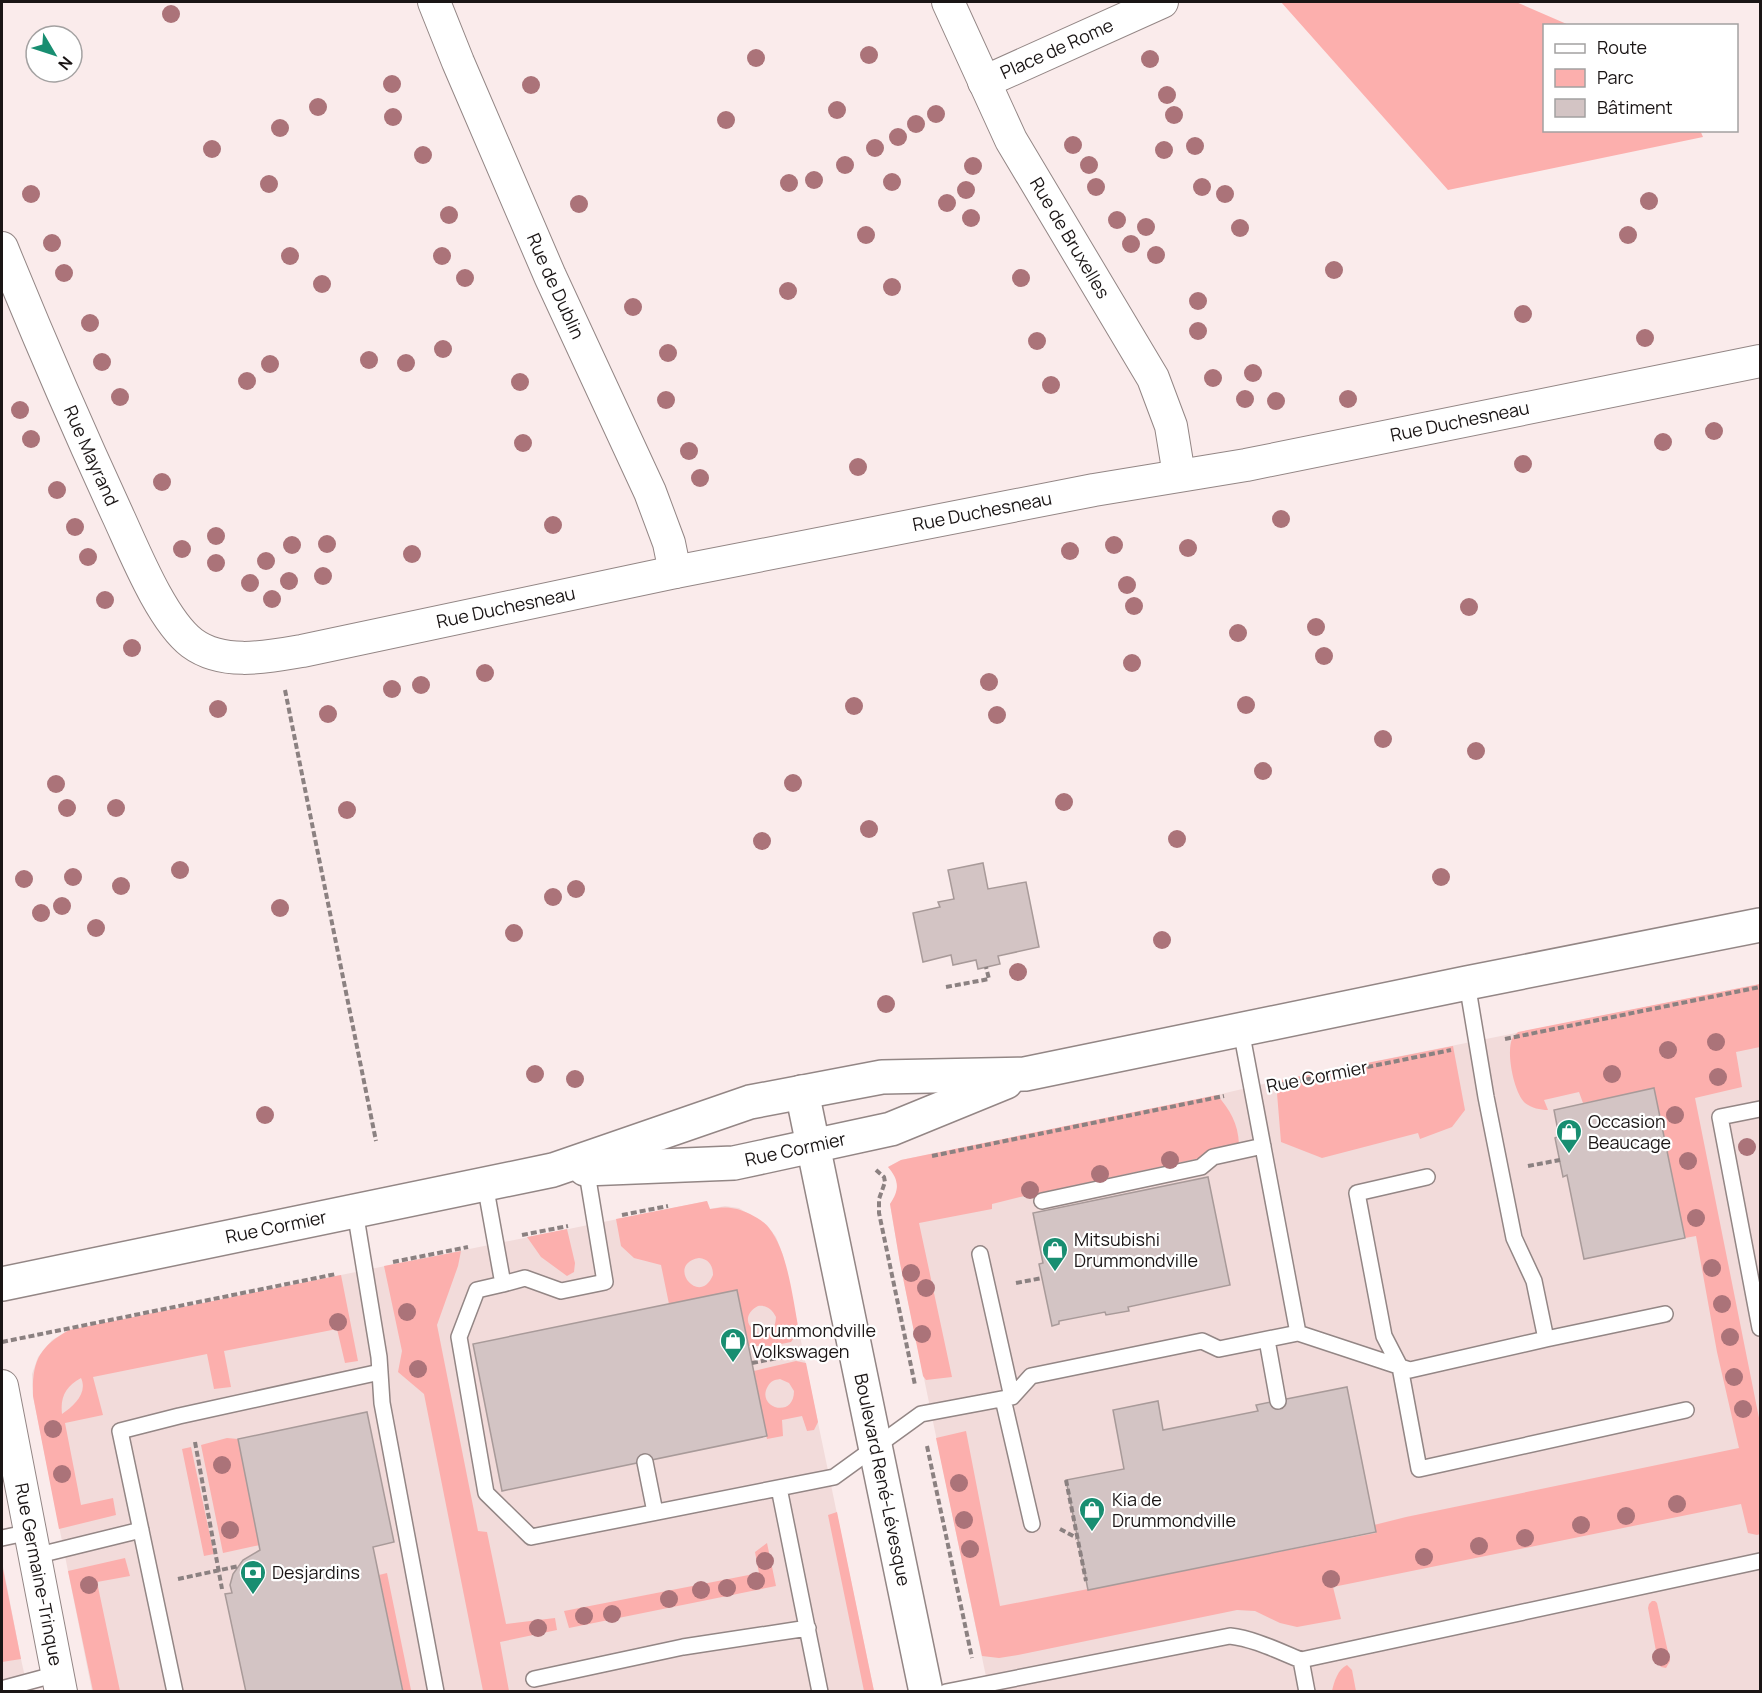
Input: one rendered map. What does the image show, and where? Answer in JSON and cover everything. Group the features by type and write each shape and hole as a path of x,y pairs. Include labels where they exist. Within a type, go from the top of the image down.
{"street":[{"name":"Rue de Dublin","path":"434,2 545,266 650,492 669,543 675,572"},
{"name":"Rue de Bruxelles","path":"948,2 1011,140 1153,378 1170,426 1179,475"},
{"name":"Place de Rome","path":"984,82 1162,2"},
{"name":"Rue Mayrand","path":"2,248 64,396 137,558 173,622 183,635 204,650"},
{"name":"Rue Duchesneau","path":"204,650 240,658 258,658 302,651 675,572 1094,490 1246,465 1761,361"},
{"name":"Rue Cormier","path":"2,1284 585,1164 750,1102 882,1077 1024,1074 1761,925"},
{"name":"Rue Cormier","path":"585,1164 734,1163 891,1129 1024,1074"},
{"name":"Boulevard René-Lévesque","path":"802,1092 926,1692"},
{"name":"Rue Germaine-Trinque","path":"2,1386 22,1542 59,1683"}],"lane":[{"path":"1467,983 1514,1238 1534,1281 1546,1339"},
{"path":"1240,1030 1298,1333"},
{"path":"1761,1110 1720,1117 1761,1328"},
{"path":"1042,1201 1201,1167 1213,1157 1263,1146"},
{"path":"585,1164 605,1282 561,1291 525,1278 477,1290 459,1337 486,1493 531,1537 834,1477 921,1414 1007,1398 1031,1376 1202,1341 1220,1349 1298,1333 1410,1370 1665,1314"},
{"path":"1427,1177 1357,1193 1384,1336 1400,1367 1419,1469 1686,1410"},
{"path":"485,1184 503,1284"},
{"path":"355,1211 379,1357 382,1403 436,1692"},
{"path":"980,1254 1032,1524"},
{"path":"1267,1340 1278,1401"},
{"path":"175,1692 120,1431 380,1372"},
{"path":"645,1462 655,1512"},
{"path":"779,1488 820,1692"},
{"path":"22,1542 141,1530"},
{"path":"946,1692 1230,1636 1256,1642 1301,1660 1761,1561"},
{"path":"534,1679 683,1647 808,1628"},
{"path":"1301,1660 1307,1692"},
{"path":"4,1692 4,1688 59,1683"}],"path":[{"path":"283,684 376,1141"},
{"path":"946,987 989,979 986,967"},
{"name":"Rue Cormier","path":"929,1156 1761,987"},
{"path":"880,1166 874,1167 884,1177 885,1182 879,1199 879,1213 917,1393"},
{"path":"614,1217 670,1206"},
{"path":"524,1235 565,1227"},
{"path":"383,1264 473,1246"},
{"path":"2,1342 343,1272"},
{"path":"752,1363 809,1352"},
{"path":"195,1441 222,1589"},
{"path":"926,1441 971,1649"},
{"path":"1066,1480 1086,1581"},
{"path":"208,1573 239,1566"}],"shaded area":[{"path":"1760,984 1760,1691 989,1691 900,1263 890,1204 898,1188 895,1175 888,1167 901,1160 1276,1081"},
{"path":"707,1201 710,1209 725,1206 739,1208 767,1225 776,1237 783,1255 874,1691 92,1691 33,1396 32,1374 38,1357 52,1340 69,1330"},
{"path":"2,1561 21,1659 28,1691 2,1691"}],"green space":[{"path":"1281,2 1516,2 1567,24 1543,24 1543,132 1701,132 1703,137 1448,190"},
{"path":"1760,984 1760,1047 1736,1052 1742,1087 1695,1098 1760,1423 1760,1534 1748,1533 1741,1504 1333,1587 1341,1619 1297,1627 1280,1623 1255,1611 1237,1610 1018,1655 999,1658 982,1656 936,1438 966,1431 1000,1606 1376,1533 1374,1525 1406,1517 1739,1448 1717,1352 1696,1236 1685,1238 1654,1089 1583,1103 1579,1092 1544,1100 1548,1110 1539,1109 1525,1103 1517,1091 1510,1045 1518,1032"},
{"path":"1453,1046 1465,1110 1452,1127 1420,1139 1418,1133 1322,1158 1281,1142 1276,1081"},
{"path":"1217,1095 1232,1117 1239,1144 1205,1157 1020,1197 992,1204 992,1209 919,1223 952,1377 926,1380 923,1376 890,1204 897,1185 888,1167 901,1160"},
{"path":"707,1201 710,1209 726,1207 745,1212 758,1219 769,1228 781,1250 789,1277 799,1331 791,1342 771,1346 749,1346 737,1290 669,1304 661,1265 634,1258 621,1246 616,1219","holes":["699,1258 710,1264 713,1275 707,1284 700,1287 693,1286 685,1275 685,1268 689,1262","758,1306 769,1308 776,1317 773,1328 768,1333 762,1334 750,1326 748,1320 750,1313"]},
{"path":"567,1229 575,1263 574,1272 567,1276 541,1257 527,1237"},
{"path":"461,1251 437,1325 478,1531 487,1532 506,1624 555,1618 557,1630 500,1642 509,1691 483,1691 424,1394 398,1372 402,1351 384,1266"},
{"path":"341,1275 358,1361 345,1363 337,1329 224,1351 231,1387 214,1389 207,1354 93,1377 103,1415 65,1423 81,1505 113,1498 116,1515 59,1529 33,1396 33,1384 39,1356 59,1336 69,1330","holes":["81,1378 83,1384 79,1399 62,1414 63,1397 68,1388"]},
{"path":"796,1361 806,1363 818,1422 814,1430 807,1431 802,1416 782,1420 783,1436 767,1439 754,1371","holes":["780,1379 789,1383 794,1391 788,1405 782,1408 776,1407 767,1400 765,1393 770,1383"]},
{"path":"227,1438 238,1439 260,1545 223,1553 201,1445"},
{"path":"191,1447 214,1554 204,1556 182,1449"},
{"path":"837,1512 874,1691 864,1691 828,1515"},
{"path":"767,1543 776,1586 569,1628 564,1611 759,1573 755,1552"},
{"path":"125,1558 130,1576 97,1582 120,1691 93,1691 68,1571"},
{"path":"2,1569 21,1659 2,1662"},
{"path":"387,1573 411,1690 403,1691 379,1575"},
{"path":"1652,1601 1657,1603 1670,1661 1666,1668 1661,1667 1658,1662 1648,1608"},
{"path":"1347,1665 1352,1670 1356,1691 1332,1691 1339,1673"}],"building":[{"path":"983,863 988,889 1026,882 1039,947 998,956 1000,964 978,969 976,960 953,965 951,955 923,962 913,913 940,907 938,902 954,899 948,870"},
{"path":"1654,1088 1685,1238 1584,1259 1567,1175 1563,1177 1555,1138 1559,1136 1554,1110"},
{"path":"1208,1177 1230,1285 1128,1307 1129,1311 1106,1315 1105,1312 1059,1321 1059,1324 1052,1326 1039,1264 1043,1263 1033,1213"},
{"path":"737,1290 767,1436 502,1491 473,1344"},
{"path":"1347,1387 1376,1532 1088,1590 1066,1480 1124,1469 1113,1410 1158,1401 1163,1430 1258,1411 1256,1405"},
{"path":"367,1412 394,1542 373,1547 403,1692 246,1692 225,1594 232,1593 230,1585 233,1574 243,1560 260,1550 238,1439"}],"place":[{"name":"Occasion Beaucage","path":"1569,1155"},
{"name":"Mitsubishi Drummondville","path":"1055,1273"},
{"name":"Drummondville Volkswagen","path":"733,1364"},
{"name":"Kia de Drummondville","path":"1092,1533"},
{"name":"Desjardins","path":"253,1596"}]}
